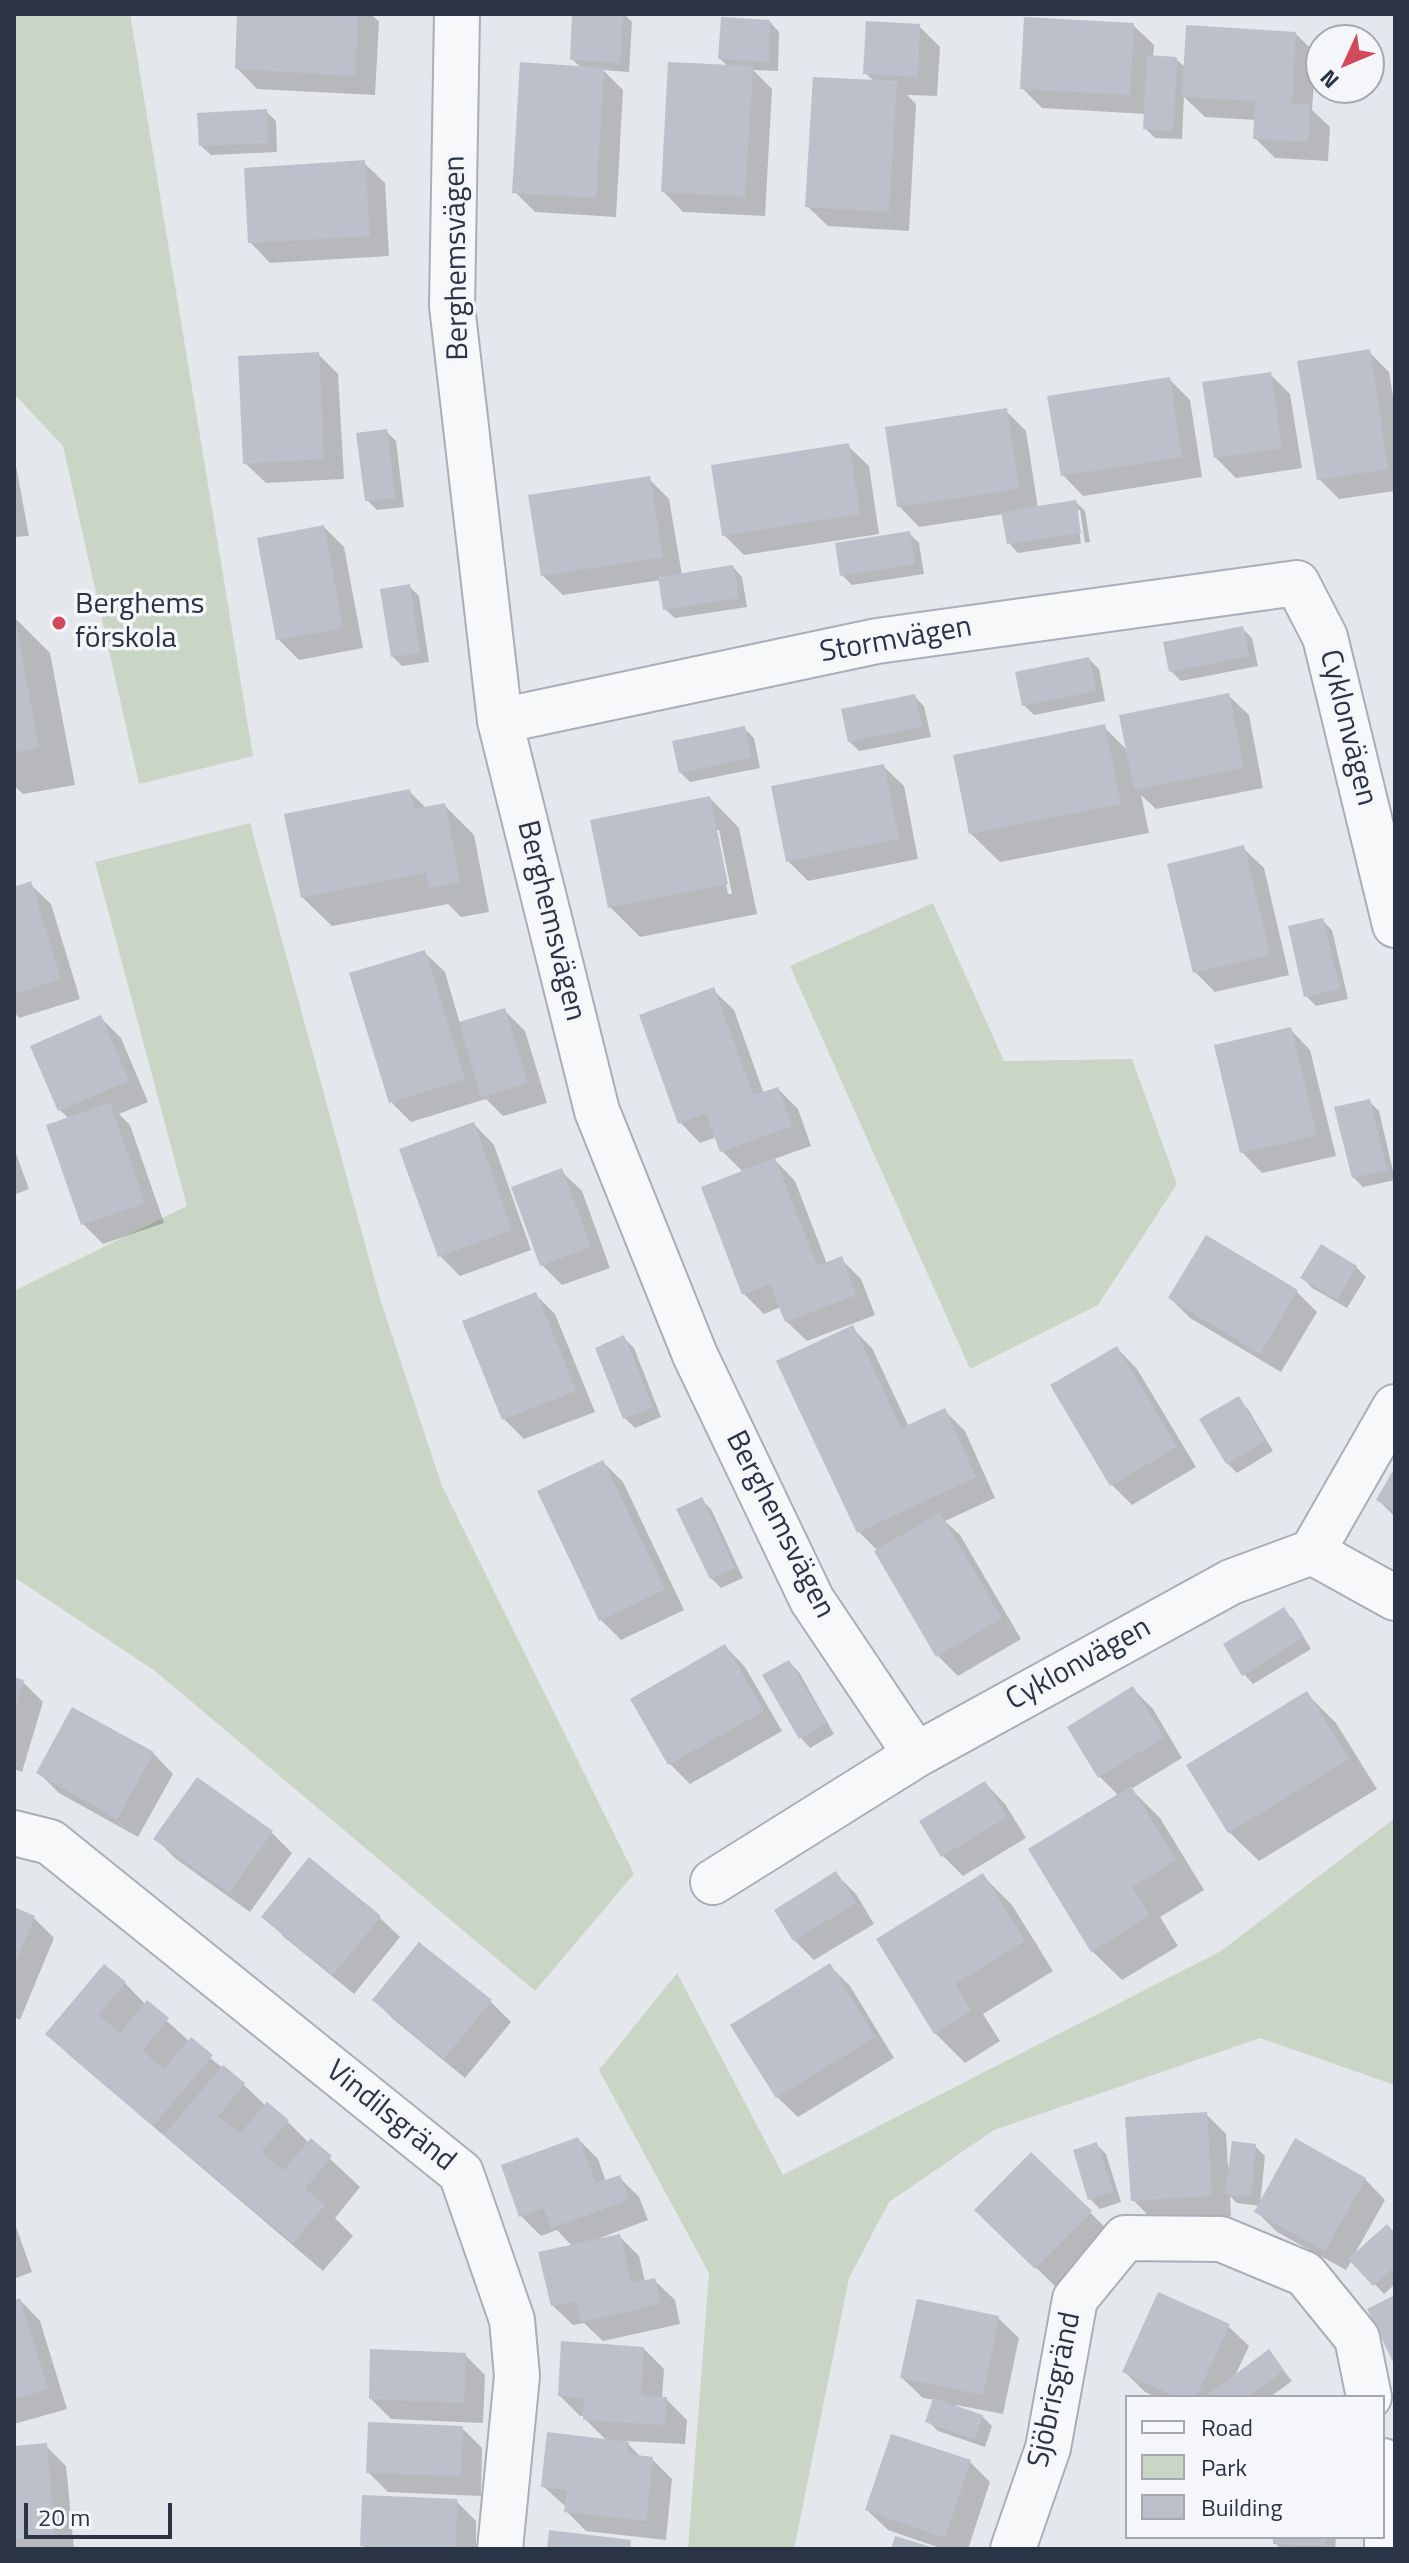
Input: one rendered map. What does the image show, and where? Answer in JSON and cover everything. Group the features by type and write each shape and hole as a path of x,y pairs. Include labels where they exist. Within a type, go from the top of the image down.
{"street":[{"name":"Berghemsvägen","path":"457,14 452,306 500,721 597,1111 689,1341 812,1600 916,1755"},
{"name":"Stormvägen","path":"500,721 877,641 1297,583"},
{"name":"Cyklonvägen","path":"1297,583 1325,637 1395,925"},
{"path":"1395,1407 1312,1552 1395,1598"},
{"name":"Cyklonvägen","path":"713,1882 916,1755 1231,1582 1312,1552"},
{"name":"Vindilsgränd","path":"14,1833 50,1842 461,2173 512,2320 517,2376 500,2549"},
{"name":"Sjöbrisgränd","path":"1013,2549 1048,2448 1075,2299 1125,2238 1221,2239 1305,2274 1357,2338 1369,2395"},
{"path":"1385,2470 1387,2549"}],"green space":[{"path":"14,14 130,14 253,756 139,784 63,446 14,394"},
{"path":"250,823 380,1299 442,1486 634,1874 535,1991 155,1671 14,1577 14,1291 187,1206 95,862"},
{"path":"933,903 1004,1061 1132,1059 1177,1184 1098,1305 970,1369 790,966"},
{"path":"1395,1818 1395,2085 1260,2038 994,2130 889,2202 849,2278 794,2549 688,2549 709,2273 599,2070 677,1973 783,2175 1221,1951"}],"building":[{"path":"237,14 358,14 355,76 235,69"},
{"path":"572,14 623,14 620,63 570,60"},
{"path":"721,17 770,20 769,62 718,59"},
{"path":"1024,17 1134,23 1130,95 1020,89"},
{"path":"866,21 920,24 918,77 863,74"},
{"path":"1186,25 1296,32 1292,104 1310,105 1308,142 1253,139 1255,101 1182,97"},
{"path":"1147,55 1177,57 1173,131 1143,129"},
{"path":"520,62 604,68 596,198 512,193"},
{"path":"668,62 753,66 745,197 661,192"},
{"path":"813,77 897,81 889,212 805,207"},
{"path":"267,109 268,143 199,146 197,113"},
{"path":"365,160 370,236 248,243 244,168"},
{"path":"1370,349 1388,469 1317,480 1297,361"},
{"path":"319,352 324,459 243,464 238,356"},
{"path":"1271,372 1282,448 1214,458 1202,382"},
{"path":"1170,377 1182,457 1061,476 1047,396"},
{"path":"1007,408 1019,489 897,507 885,427"},
{"path":"387,429 395,498 365,501 356,433"},
{"path":"849,443 860,514 722,536 711,465"},
{"path":"650,476 663,557 541,576 528,495"},
{"path":"1076,500 1081,533 1007,544 1001,512"},
{"path":"324,525 343,628 276,640 257,538"},
{"path":"910,531 915,564 840,576 835,543"},
{"path":"733,565 739,598 663,610 658,577"},
{"path":"410,584 420,653 391,657 380,589"},
{"name":"Berghems förskola","path":"14,625 39,748 14,752"},
{"path":"1243,626 1249,656 1169,672 1163,642"},
{"path":"1089,657 1096,691 1022,706 1015,672"},
{"path":"1229,693 1244,768 1134,790 1119,715"},
{"path":"915,694 922,727 848,742 841,709"},
{"path":"1105,724 1121,804 969,834 953,755"},
{"path":"745,726 751,758 679,773 672,741"},
{"path":"884,764 899,839 786,862 771,786"},
{"path":"410,789 414,809 445,803 460,882 429,888 426,873 301,898 284,814"},
{"path":"710,796 728,884 608,908 590,820"},
{"path":"1244,845 1270,955 1193,973 1167,864"},
{"path":"31,881 61,979 14,994 14,887"},
{"path":"1323,918 1340,989 1304,997 1288,926"},
{"path":"425,950 465,1079 389,1103 349,973"},
{"path":"714,987 753,1095 778,1087 792,1126 720,1152 706,1113 678,1124 639,1015"},
{"path":"505,1008 528,1083 481,1097 459,1022"},
{"path":"101,1015 129,1081 58,1111 30,1046"},
{"path":"1291,1027 1317,1136 1240,1153 1214,1045"},
{"path":"1370,1099 1387,1170 1352,1178 1334,1107"},
{"path":"110,1103 145,1203 81,1225 46,1125"},
{"path":"474,1122 512,1230 438,1257 399,1149"},
{"path":"775,1158 817,1266 842,1256 856,1295 785,1322 770,1284 742,1295 701,1187"},
{"path":"562,1168 591,1247 540,1266 511,1187"},
{"path":"1206,1235 1298,1290 1260,1354 1168,1298"},
{"path":"1321,1244 1357,1266 1337,1300 1300,1278"},
{"path":"536,1292 576,1391 502,1420 462,1321"},
{"path":"853,1325 901,1428 945,1408 976,1477 857,1533 776,1361"},
{"path":"624,1335 653,1408 623,1419 595,1348"},
{"path":"1117,1346 1177,1447 1110,1486 1050,1385"},
{"path":"1239,1396 1265,1441 1226,1464 1199,1419"},
{"path":"603,1460 665,1589 599,1621 537,1491"},
{"path":"1395,1467 1395,1511 1376,1500"},
{"path":"702,1497 735,1568 710,1579 676,1509"},
{"path":"940,1513 1002,1618 936,1657 874,1551"},
{"path":"1284,1607 1303,1638 1242,1676 1223,1644"},
{"path":"725,1644 764,1711 668,1765 630,1699"},
{"path":"789,1660 826,1723 799,1739 762,1675"},
{"path":"14,1677 24,1680 15,1709 14,1709"},
{"path":"1133,1686 1164,1737 1098,1778 1067,1727"},
{"path":"1307,1691 1349,1759 1228,1833 1186,1765"},
{"path":"72,1707 154,1752 117,1819 36,1773"},
{"path":"197,1777 273,1831 229,1893 153,1839"},
{"path":"985,1781 1007,1817 941,1857 919,1821"},
{"path":"1131,1786 1176,1860 1132,1887 1150,1915 1091,1952 1028,1849"},
{"path":"309,1857 381,1916 333,1975 261,1917"},
{"path":"836,1871 856,1903 793,1941 774,1910"},
{"path":"983,1873 1025,1941 955,1984 971,2011 934,2034 876,1939"},
{"path":"14,1907 35,1916 14,1967"},
{"path":"419,1942 492,2000 444,2059 372,2000"},
{"path":"830,1963 875,2037 776,2098 730,2025"},
{"path":"104,1964 126,1982 98,2015 120,2033 147,2000 169,2018 142,2051 164,2069 191,2037 213,2055 153,2126 45,2034"},
{"path":"223,2065 245,2083 218,2116 240,2134 267,2102 289,2120 261,2152 283,2171 311,2138 332,2156 305,2189 325,2205 293,2243 164,2135"},
{"path":"1207,2112 1212,2196 1131,2201 1125,2117"},
{"path":"578,2137 596,2183 620,2175 629,2200 551,2228 544,2208 519,2217 501,2165"},
{"path":"1295,2138 1366,2178 1325,2251 1254,2212"},
{"path":"1232,2141 1256,2144 1251,2197 1225,2194"},
{"path":"1097,2142 1113,2192 1088,2200 1073,2150"},
{"path":"1031,2152 1092,2211 1035,2269 974,2210"},
{"path":"1387,2224 1395,2233 1395,2266 1373,2286 1348,2259"},
{"path":"620,2234 631,2283 655,2278 661,2304 581,2322 576,2301 551,2306 538,2252"},
{"path":"1158,2292 1230,2324 1197,2395 1173,2395 1122,2372"},
{"path":"1395,2295 1395,2366 1367,2309"},
{"path":"20,2298 48,2389 14,2399 14,2300"},
{"path":"917,2299 999,2316 983,2395 900,2378"},
{"path":"561,2341 644,2347 641,2396 667,2397 665,2425 583,2420 584,2398 558,2396"},
{"path":"370,2349 466,2353 464,2403 369,2399"},
{"path":"1269,2349 1284,2370 1251,2395 1208,2395"},
{"path":"933,2398 983,2415 975,2439 925,2422"},
{"path":"368,2422 463,2426 461,2476 366,2473"},
{"path":"547,2432 629,2442 628,2454 653,2457 646,2521 564,2512 567,2490 541,2487"},
{"path":"891,2434 971,2460 945,2538 865,2510"},
{"path":"47,2443 55,2535 14,2539 14,2446"},
{"path":"362,2495 457,2499 456,2549 360,2546"},
{"path":"549,2530 631,2540 630,2549 547,2549"},
{"path":"895,2536 934,2548 934,2549 891,2549"},
{"path":"1273,2539 1326,2539 1326,2546 1273,2544"}],"place":[{"name":"Berghems förskola","path":"59,623"}]}
